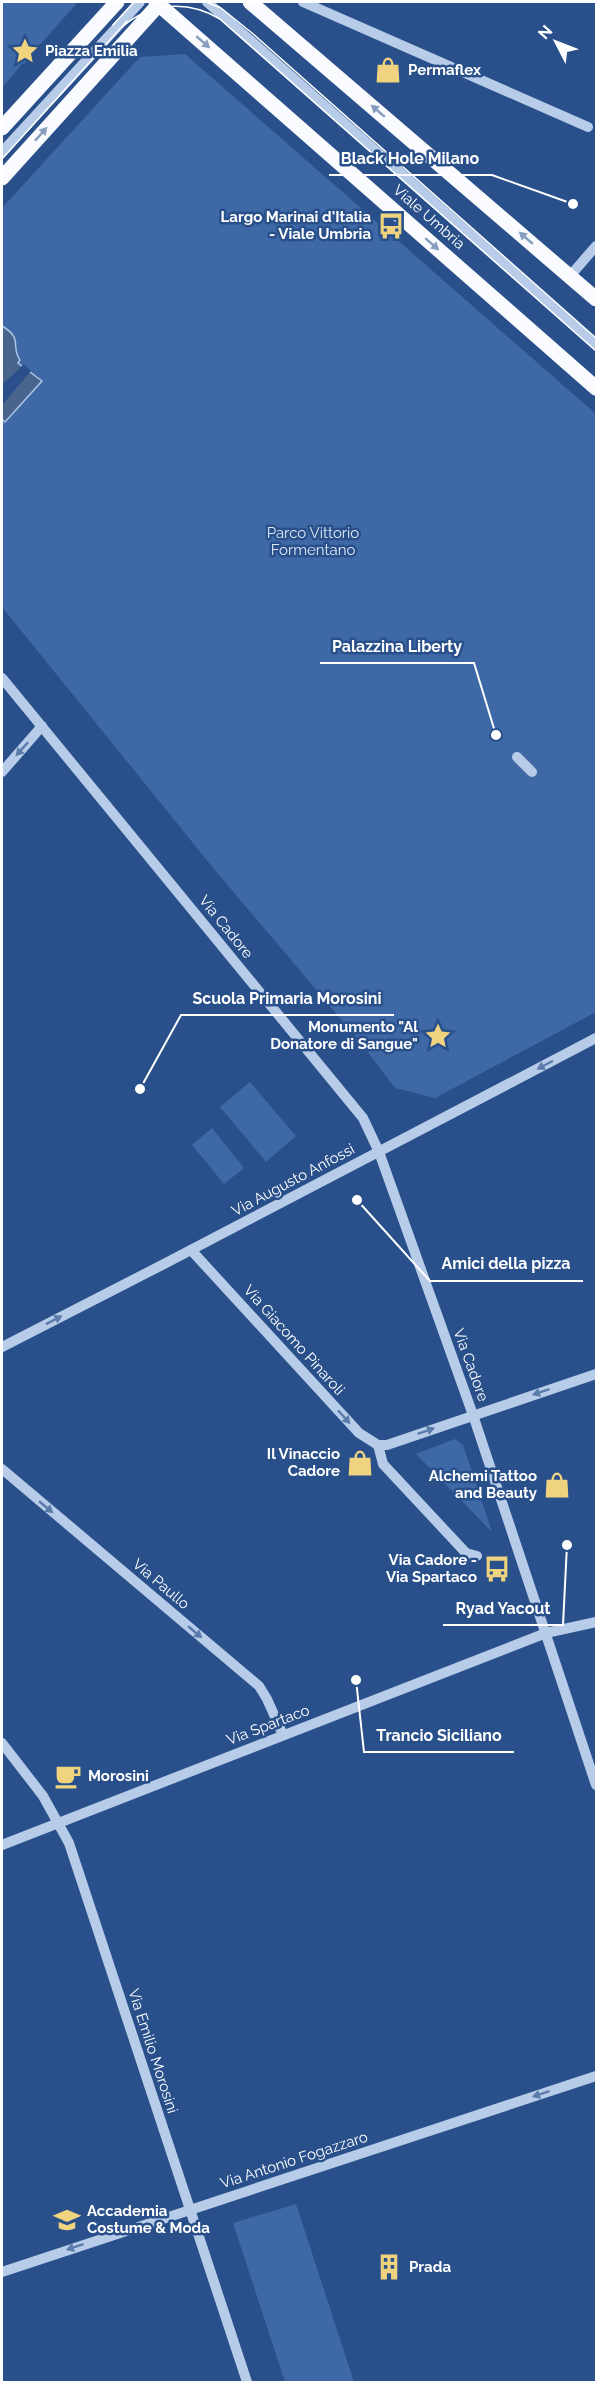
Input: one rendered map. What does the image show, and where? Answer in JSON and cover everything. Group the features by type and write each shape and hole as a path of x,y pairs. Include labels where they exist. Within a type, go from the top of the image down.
{"main road":[{"path":"2,129 117,2"},
{"path":"2,178 159,2"},
{"name":"Viale Umbria","path":"159,2 597,388"},
{"path":"257,3 597,299"}],"street":[{"path":"2,152 140,2"},
{"name":"Viale Umbria","path":"207,2 597,345"},
{"path":"303,2 588,127"},
{"path":"570,276 597,246"},
{"name":"Via Cadore","path":"2,678 363,1118 378,1152 473,1415 597,1785"},
{"path":"2,772 42,726"},
{"path":"517,757 532,772"},
{"name":"Via Augusto Anfossi","path":"2,1347 597,1038"},
{"name":"Via Giacomo Pinaroli","path":"191,1250 359,1433 378,1445"},
{"path":"473,1415 597,1374"},
{"name":"Via Cadore","path":"378,1445 387,1445 473,1415"},
{"path":"378,1445 383,1464 466,1553 477,1556"},
{"name":"Via Paullo","path":"2,1469 259,1686 283,1735"},
{"name":"Via Spartaco","path":"2,1845 546,1633 597,1622"},
{"name":"Via Emilio Morosini","path":"2,1743 43,1796 69,1843 247,2382"},
{"name":"Via Antonio Fogazzaro","path":"2,2272 597,2076"}],"green space":[{"name":"Piazza Emilia","path":"2,2 78,2 2,88"},
{"name":"Parco Vittorio Formentano","path":"185,54 596,414 596,1012 435,1098 395,1088 357,1038 214,869 2,607 2,208 140,57"},
{"path":"250,1082 296,1136 266,1162 220,1107"},
{"path":"212,1128 244,1168 224,1184 192,1145"},
{"path":"455,1439 463,1445 492,1532 416,1454"},
{"path":"296,2204 354,2382 285,2382 233,2223"}],"shaded area":[{"path":"2,326 15,339 16,351 20,360 18,363 42,381 5,422 2,419"}],"pier":[{"path":"24,364 31,371 2,405 2,385"}],"tram line":[{"path":"113,25 134,2"},
{"path":"206,2 221,8 252,33 596,338"},
{"path":"122,27 145,13 170,6 195,9 220,19 596,351"},
{"path":"2,159 127,21"}],"place":[{"name":"Piazza Emilia","path":"25,51"},
{"name":"Permaflex","path":"388,70"},
{"name":"Black Hole Milano","path":"573,204"},
{"name":"Largo Marinai d'Italia - Viale Umbria","path":"391,226"},
{"name":"Palazzina Liberty","path":"496,735"},
{"name":"Monumento \"Al Donatore di Sangue\"","path":"438,1036"},
{"name":"Scuola Primaria Morosini","path":"140,1089"},
{"name":"Amici della pizza","path":"357,1200"},
{"name":"Il Vinaccio Cadore","path":"360,1463"},
{"name":"Alchemi Tattoo and Beauty","path":"557,1485"},
{"name":"Ryad Yacout","path":"567,1545"},
{"name":"Via Cadore - Via Spartaco","path":"497,1569"},
{"name":"Trancio Siciliano","path":"356,1680"},
{"name":"Morosini","path":"68,1776"},
{"name":"Accademia Costume & Moda","path":"67,2220"},
{"name":"Prada","path":"389,2267"}]}
